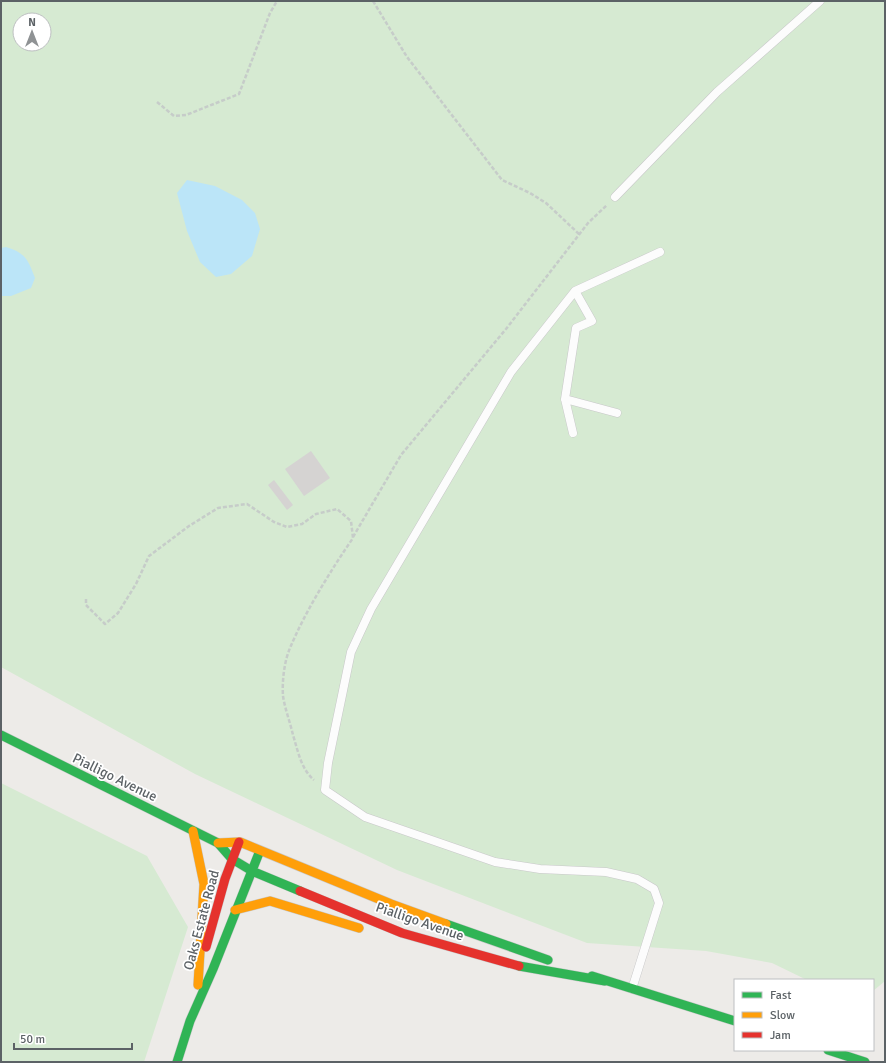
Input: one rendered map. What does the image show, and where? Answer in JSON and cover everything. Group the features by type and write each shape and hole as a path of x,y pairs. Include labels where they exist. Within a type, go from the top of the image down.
{"main road":[{"name":"Pialligo Avenue","path":"1,735 218,843 232,859 252,870 402,933 512,964 605,981"},
{"path":"193,831 204,884 198,985"},
{"name":"Pialligo Avenue","path":"218,843 240,842 391,904 605,981 734,1021"},
{"name":"Oaks Estate Road","path":"197,1007 198,985 215,912 232,859 240,842"},
{"name":"Oaks Estate Road","path":"177,1062 197,1007 214,969 235,910 260,851"},
{"path":"235,910 270,901 365,930 402,933"},
{"path":"831,1051 865,1062"}],"lane":[{"path":"615,197 717,92 820,1"},
{"path":"632,989 659,903 654,889 637,879 606,872 540,869 495,862 365,817 325,790 328,764 351,652 371,609 511,372 575,291 660,252"},
{"path":"573,433 565,399 576,328 592,321 575,291"},
{"path":"565,399 617,412"}],"path":[{"path":"157,102 174,116 186,115 239,94 270,12 277,1"},
{"path":"373,1 407,57 502,180 530,193 546,203 579,234"},
{"path":"325,790 307,774 300,760 284,696 284,676 289,650 301,625 336,563 353,538 401,455 506,329 579,234 615,197"},
{"path":"86,599 86,605 105,624 118,613 136,584 149,556 189,526 218,508 247,504 274,522 287,527 302,524 316,514 337,509 351,521 353,538"}],"green space":[{"path":"1,1 885,1 885,981 874,990 874,979 805,979 772,963 706,951 587,943 397,870 195,774 1,667"},
{"path":"1,783 147,856 188,927 144,1062 1,1062"}],"water":[{"path":"187,180 215,186 242,200 255,213 260,229 252,256 231,274 216,277 200,262 187,231 177,193"},
{"path":"6,247 13,249 25,258 35,278 31,288 11,296 1,296 1,248"}],"building":[{"path":"311,451 330,478 304,496 285,469"},
{"path":"274,480 293,505 287,510 268,485"}],"traffic: fast":[{"path":"1,735 218,843 232,859 252,871 300,891"},
{"path":"177,1062 190,1021 213,969 259,853"},
{"path":"446,924 548,960"},
{"path":"519,966 605,981"},
{"path":"592,976 734,1021"},
{"path":"831,1051 865,1062"}],"traffic: slow":[{"path":"193,831 204,884 198,985"},
{"path":"218,843 240,842 391,904 446,924"},
{"path":"235,910 270,901 359,928"}],"traffic: jam":[{"path":"206,947 225,879 239,842"},
{"path":"300,891 402,933 519,966"}]}
